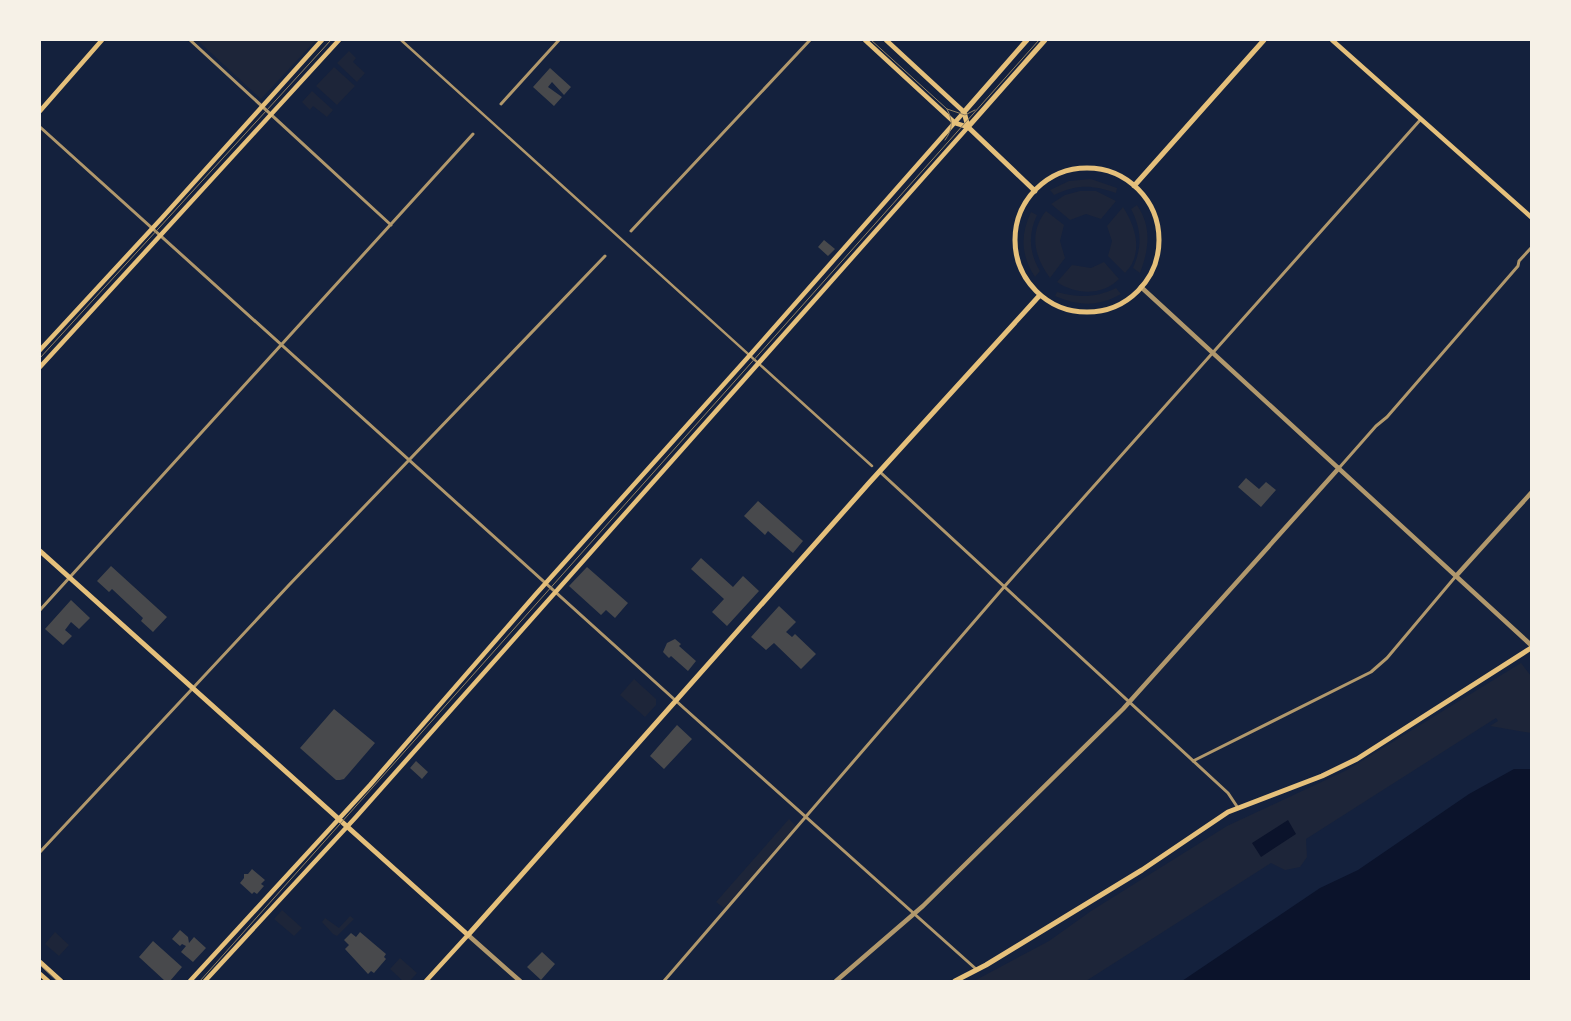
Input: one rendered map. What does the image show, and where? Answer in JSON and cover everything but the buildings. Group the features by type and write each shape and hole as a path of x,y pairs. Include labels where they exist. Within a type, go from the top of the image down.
{"main road":[{"path":"40,111 102,40"},
{"path":"40,350 322,40"},
{"path":"40,367 340,40"},
{"path":"865,40 955,123 968,127 1035,191"},
{"path":"886,40 964,112 968,127"},
{"path":"190,981 339,819 545,583 750,355 1027,40"},
{"path":"205,981 347,826 1045,40"},
{"path":"1134,186 1264,40"},
{"path":"1332,40 1531,217"},
{"path":"1079,168 1104,170 1134,186 1152,211 1158,238 1153,268 1141,288 1133,296 1117,305 1091,312 1062,307 1040,296 1025,277 1015,245 1020,216 1035,191 1052,177 1079,168"},
{"path":"426,981 574,817 675,700 879,472 1040,296"},
{"path":"40,551 468,935"},
{"path":"955,981 986,965 1142,870 1228,812 1322,776 1357,759 1531,646"},
{"path":"40,962 61,981"},
{"path":"40,974 48,981"}],"street":[{"path":"190,40 391,225"},
{"path":"401,40 872,466"},
{"path":"501,104 559,40"},
{"path":"631,230 810,40"},
{"path":"664,981 1004,587 1421,119"},
{"path":"40,127 675,700 916,913 976,969"},
{"path":"40,610 473,134"},
{"path":"836,981 916,913 1129,702 1376,426 1387,417 1518,266 1519,261 1531,248"},
{"path":"40,852 186,697 200,679 605,256"},
{"path":"1141,288 1213,352 1531,646"},
{"path":"879,472 1228,793 1238,808"},
{"path":"1193,761 1371,672 1387,658 1456,576 1531,493"},
{"path":"468,935 520,981"}],"shaded area":[{"path":"197,40 316,40 261,99"},
{"path":"349,51 356,58 353,62 365,73 357,82 337,63"},
{"path":"334,67 355,86 337,105 316,86"},
{"path":"312,91 333,110 327,117 313,106 310,110 302,102"},
{"path":"1091,179 1117,188 1116,193 1092,187 1078,187 1054,195 1050,190 1069,181"},
{"path":"1080,191 1096,191 1116,201 1101,219 1086,214 1070,220 1051,204 1065,195"},
{"path":"1137,205 1145,222 1148,238 1140,273 1133,268 1140,238 1131,209"},
{"path":"1123,207 1128,215 1136,240 1135,257 1125,273 1108,256 1112,241 1107,226"},
{"path":"1046,211 1064,225 1060,241 1065,258 1050,278 1037,254 1035,237 1040,219"},
{"path":"1031,212 1037,215 1031,236 1032,250 1040,271 1035,277 1027,261 1024,245 1025,229"},
{"path":"1104,262 1119,279 1105,288 1089,292 1080,291 1057,282 1072,265 1091,268"},
{"path":"1116,288 1121,294 1097,303 1072,302 1055,296 1057,292 1087,296 1101,294"},
{"path":"1521,663 1531,676 1531,733 1490,726 1498,721 1496,718 1306,839 1307,857 1300,867 1285,870 1271,863 1086,981 974,981 1049,941 1091,911 1227,826 1347,770"},
{"path":"634,679 656,699 656,705 645,717 620,695"},
{"path":"1514,769 1531,769 1531,981 1182,981 1320,888 1358,870 1469,794"},
{"path":"789,819 796,826 724,908 716,902"},
{"path":"1288,820 1296,834 1261,857 1252,843"},
{"path":"282,910 302,928 294,936 274,919"},
{"path":"350,916 354,919 337,936 322,922 325,918 339,928"},
{"path":"55,932 69,945 59,956 45,944"},
{"path":"400,958 417,973 410,981 403,981 390,969"}],"tram line":[{"path":"40,358 331,40"},
{"path":"871,40 947,109 965,115 975,110"},
{"path":"200,981 1039,40"},
{"path":"945,140 950,132 951,125 947,109"},
{"path":"40,965 57,981"}]}
